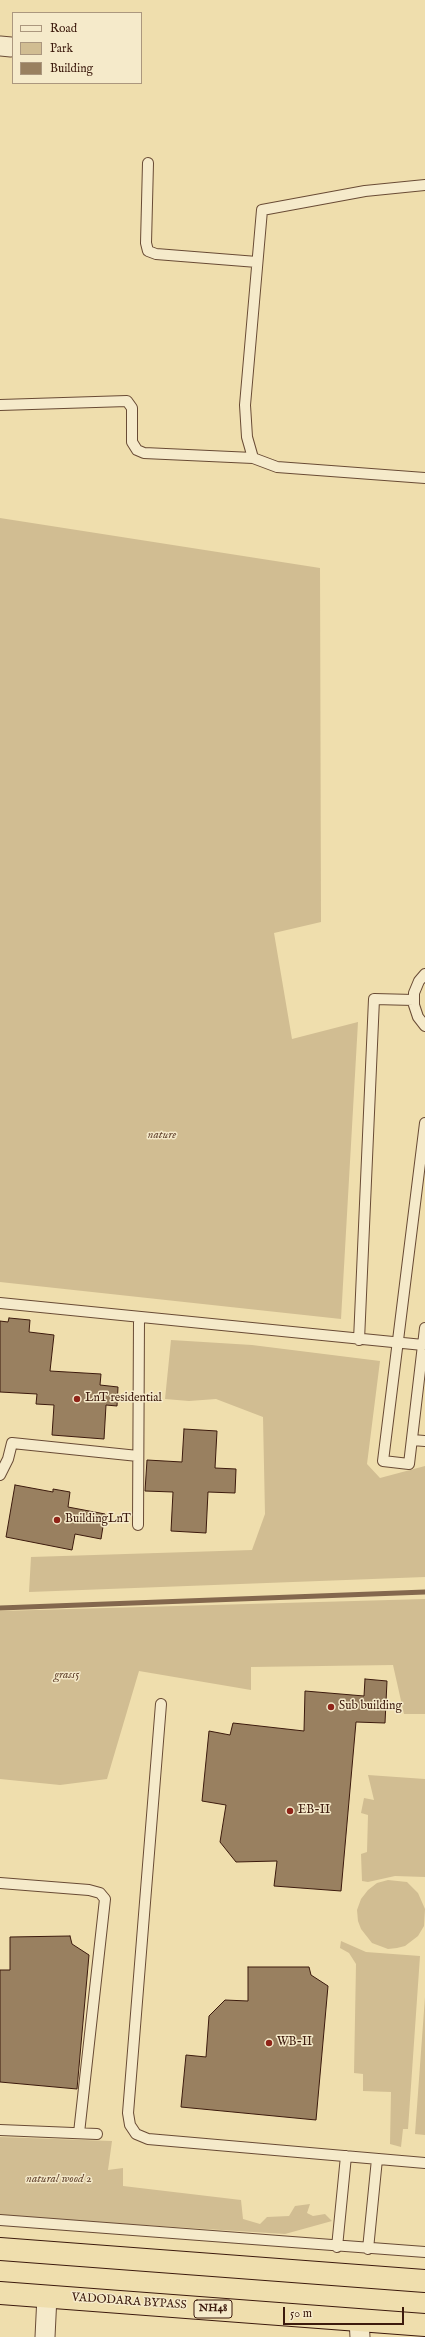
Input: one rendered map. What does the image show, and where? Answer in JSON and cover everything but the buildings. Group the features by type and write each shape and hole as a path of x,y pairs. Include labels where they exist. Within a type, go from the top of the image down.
{"highway":[{"path":"0,2249 425,2281"},
{"name":"VADODARA BYPASS","path":"0,2293 47,2296 360,2328 425,2325"}],"street":[{"path":"45,2337 47,2296"}],"lane":[{"path":"148,163 146,243 148,251 156,254 257,262"},
{"path":"253,458 247,437 245,405 262,210 365,191 425,185"},
{"path":"0,405 127,401 132,408 132,442 137,450 144,453 253,458 277,467 425,478"},
{"path":"425,974 419,981 414,1000 418,1017 425,1026"},
{"path":"359,1340 374,999 414,1000"},
{"path":"425,1123 383,1461 409,1464 425,1328"},
{"path":"0,1303 397,1344 423,1345"},
{"path":"138,1525 139,1318"},
{"path":"412,1440 425,1441"},
{"path":"0,1475 8,1459 12,1443 138,1456"},
{"path":"161,1704 128,2113 130,2125 136,2134 148,2139 425,2163"},
{"path":"0,1883 88,1890 100,1893 105,1899 79,2133"},
{"path":"0,2130 97,2134"},
{"path":"337,2247 346,2156"},
{"path":"368,2249 377,2159"},
{"path":"0,2220 337,2247 425,2252"}],"green space":[{"name":"nature","path":"0,518 320,568 321,922 274,933 292,1039 358,1022 341,1319 0,1282"},
{"path":"171,1340 252,1345 380,1361 367,1464 380,1478 425,1466 425,1577 29,1592 31,1557 252,1550 265,1514 263,1417 216,1399 189,1401 165,1399"},
{"name":"grass5","path":"425,1599 425,1714 404,1714 393,1665 251,1667 251,1690 139,1671 107,1779 60,1785 0,1779 0,1611"},
{"path":"368,1775 425,1779 425,1877 395,1876 368,1882 362,1881 361,1854 367,1852 368,1815 361,1813 364,1798 374,1800"},
{"path":"388,1880 407,1882 418,1893 425,1909 424,1926 418,1936 405,1946 388,1949 372,1943 361,1929 358,1921 357,1910 361,1899 368,1890 377,1883"},
{"path":"341,1941 366,1952 420,1956 408,2129 403,2129 401,2147 390,2144 391,2092 363,2091 363,2074 354,2073 356,1964 349,1953 340,1948"},
{"path":"425,1997 425,2135 415,2134"},
{"name":"natural wood 2","path":"0,2137 112,2141 108,2170 123,2168 123,2186 241,2200 243,2219 260,2224 267,2217 289,2216 295,2206 310,2204 307,2213 313,2216 325,2214 332,2221 285,2234 0,2216"}],"waterway":[{"path":"0,1608 425,1592"}],"place":[{"name":"LnT residential","path":"77,1399"},
{"name":"BuildingLnT","path":"57,1520"},
{"name":"Sub building","path":"331,1707"},
{"name":"EB-II","path":"290,1811"},
{"name":"WB-II","path":"269,2043"}]}
